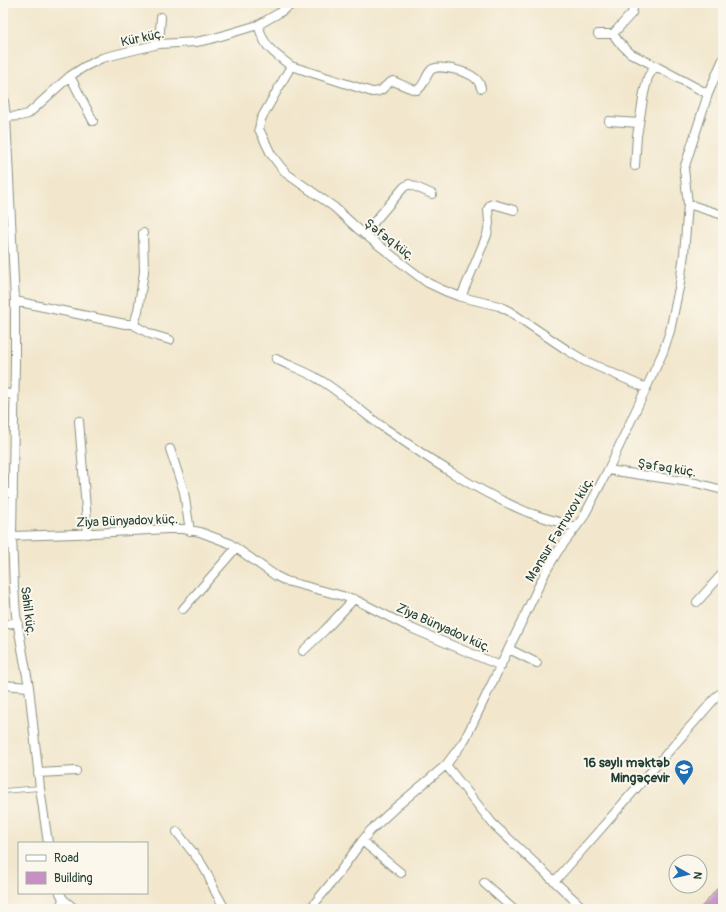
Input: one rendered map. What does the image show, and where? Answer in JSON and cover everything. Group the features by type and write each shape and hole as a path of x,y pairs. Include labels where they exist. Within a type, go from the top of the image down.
{"street":[{"name":"Kür küç.","path":"6,118 28,114 70,76 102,58 159,44 196,42 211,39 258,25 294,3"},
{"path":"598,34 613,34 632,13 634,3"},
{"path":"159,44 161,17"},
{"path":"258,25 264,40 270,49 291,66 372,92 378,92 388,83 393,81 417,90 421,88 430,71 435,68 454,69 474,77 479,81 481,88"},
{"path":"613,34 630,53 708,94"},
{"name":"Mənsur Fərruxov küç.","path":"310,909 370,831 446,765 464,741 546,571 558,551 583,518 608,470 663,352 670,331 680,283 684,254 688,204 684,170 708,94 723,59"},
{"name":"Şəfəq küç.","path":"291,66 261,119 259,129 270,154 283,170 334,207 364,234 428,282 461,297 498,306 509,311 585,361 646,388"},
{"path":"635,166 637,136 644,93 648,76 656,66"},
{"path":"70,76 93,121"},
{"name":"Sahil küç.","path":"3,93 6,118 15,301 12,536 14,587 18,622 29,687 38,773 48,842"},
{"path":"609,120 639,123"},
{"path":"364,234 404,187 409,184 432,194"},
{"path":"461,297 487,234 489,223 488,209 490,205 494,204 514,210"},
{"path":"688,204 723,215"},
{"path":"132,324 135,321 138,311 144,272 143,233"},
{"path":"15,301 125,324 132,324 150,334 170,340"},
{"path":"276,359 320,380 334,389 381,426 445,469 485,492 528,512 576,527"},
{"path":"3,392 14,396"},
{"path":"79,421 88,534"},
{"path":"170,449 184,492 190,531"},
{"name":"Şəfəq küç.","path":"608,470 696,482 723,490"},
{"path":"3,492 13,494"},
{"name":"Ziya Bünyadov küç.","path":"12,536 88,534 168,529 183,529 200,532 229,543 276,576 354,599 413,629 501,666"},
{"path":"183,609 236,548"},
{"path":"698,602 723,573"},
{"path":"302,651 325,630 354,599"},
{"path":"3,625 18,622"},
{"path":"509,649 537,663"},
{"path":"3,685 29,687"},
{"path":"555,881 718,695 723,692"},
{"path":"446,765 493,824 584,909"},
{"path":"38,773 76,771"},
{"path":"177,832 201,863 207,873 214,891 225,909"},
{"path":"362,841 401,873"},
{"path":"484,884 513,909"},
{"path":"60,909 61,896"},
{"path":"61,896 74,909"}],"lane":[{"path":"3,791 40,788"}],"building":[{"path":"723,882 722,909 700,909"}],"place":[{"name":"16 saylı məktəb Mingəçevir","path":"684,786"}]}
